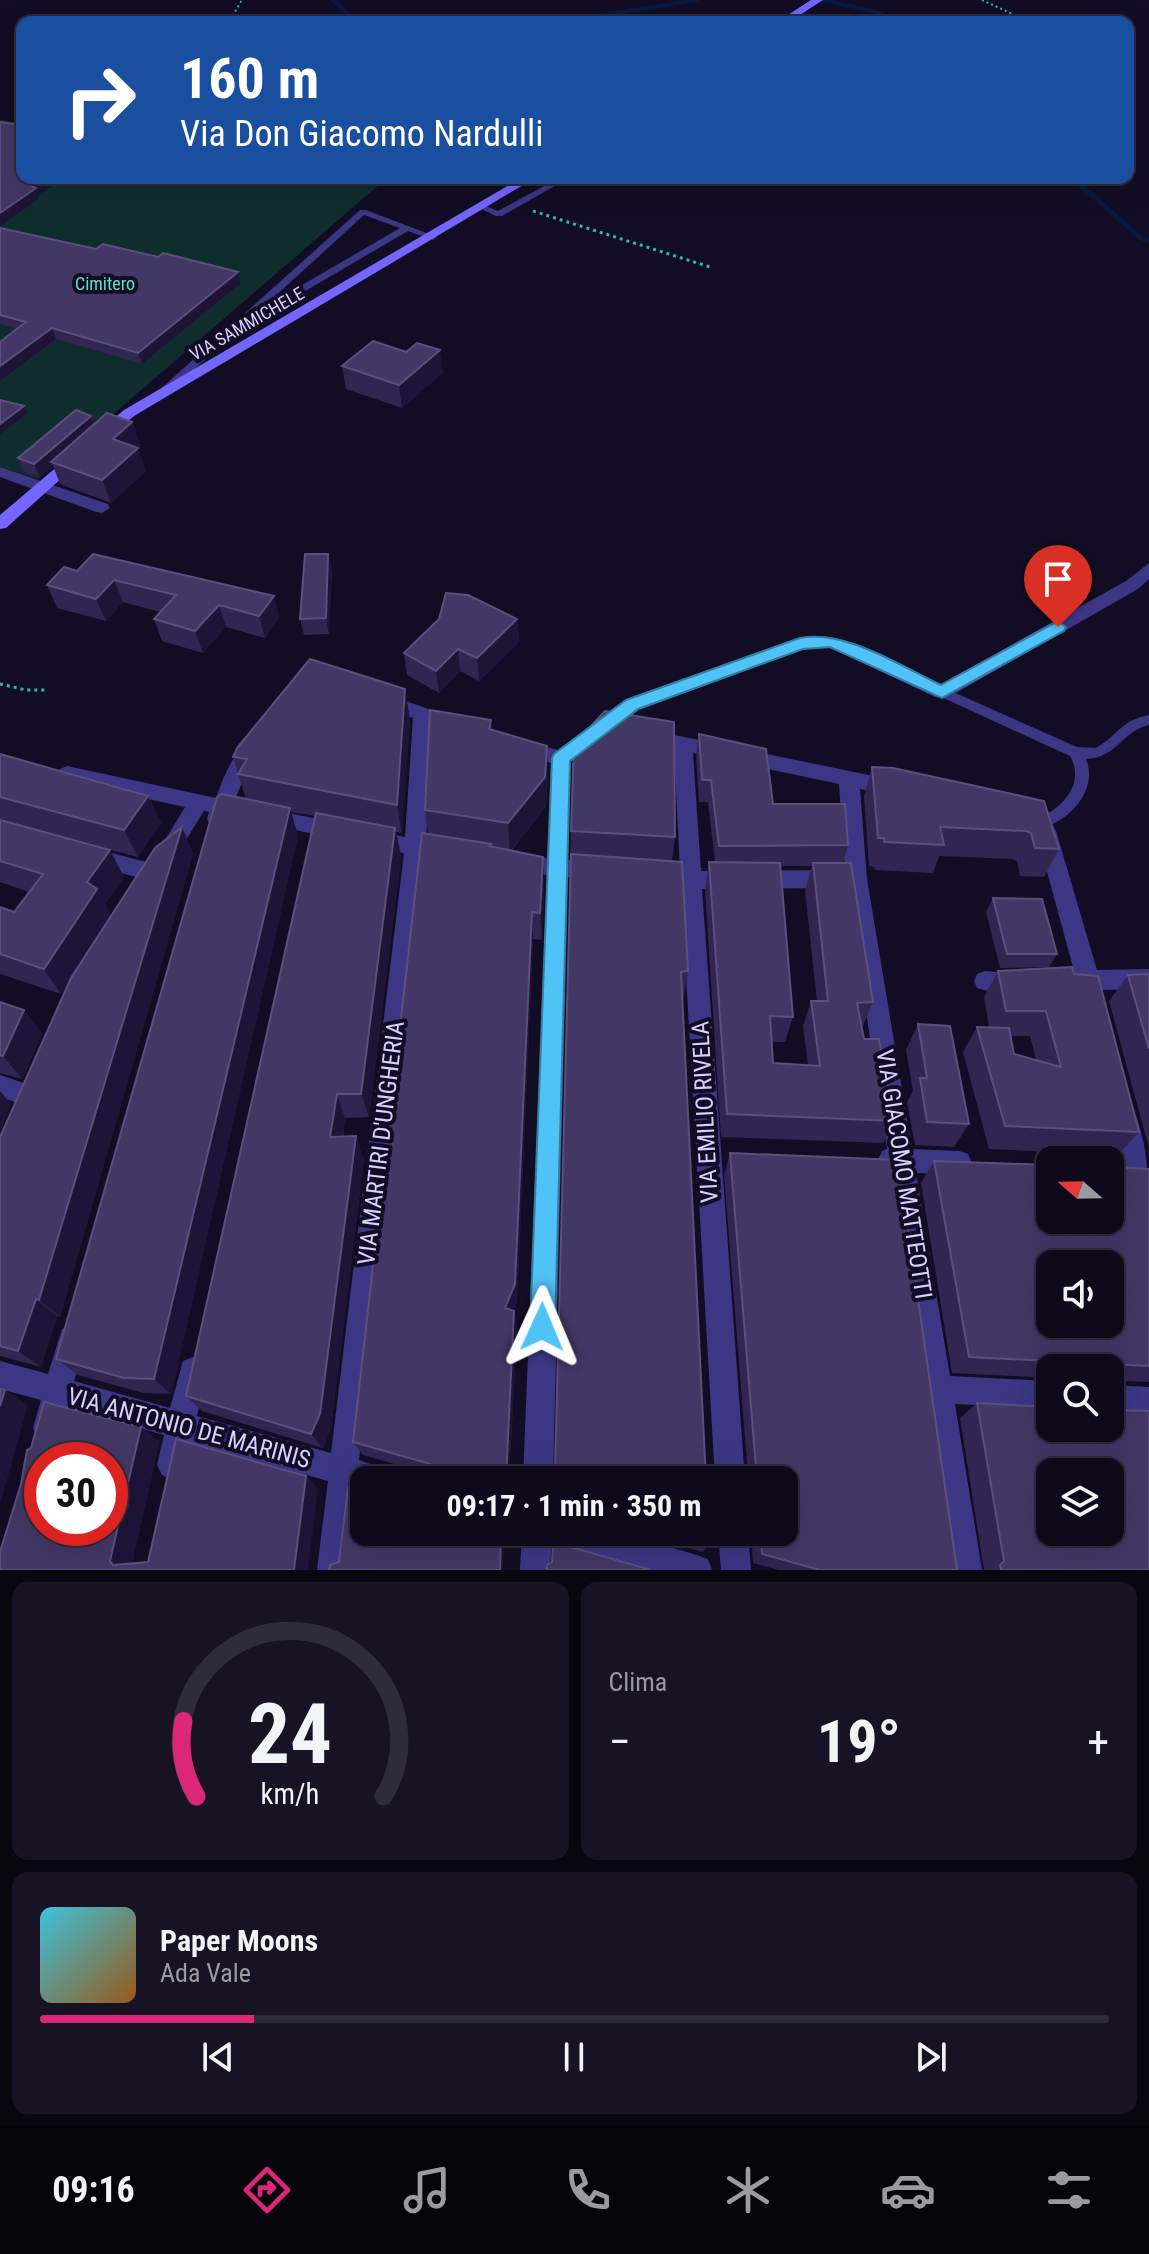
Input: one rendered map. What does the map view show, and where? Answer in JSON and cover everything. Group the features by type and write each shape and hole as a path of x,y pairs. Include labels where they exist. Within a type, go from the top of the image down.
{"street":[{"path":"792,16 818,0"},
{"name":"VIA SAMMICHELE","path":"0,524 129,413 519,184"},
{"path":"0,472 102,508"},
{"path":"538,1466 555,869 561,758 632,705 800,643 818,640 834,642 942,692 1132,585 1149,569"},
{"path":"369,695 478,733"},
{"name":"VIA MARTIRI D'UNGHERIA","path":"332,1570 415,848 423,715"},
{"path":"599,729 683,743 909,791"},
{"path":"77,853 150,880 262,739"},
{"path":"505,743 561,758"},
{"name":"VIA EMILIO RIVELA","path":"683,743 707,1160 729,1466"},
{"path":"46,770 461,855"},
{"name":"VIA GIACOMO MATTEOTTI","path":"849,778 856,879 967,1570"},
{"path":"210,805 212,838"},
{"path":"1036,820 1089,980 1100,1024"},
{"path":"307,857 314,826"},
{"path":"493,860 555,869 692,880 856,879"},
{"path":"985,981 1149,979"},
{"path":"0,1086 30,1096"},
{"path":"1119,1097 1143,1171"},
{"path":"707,1160 737,1160"},
{"path":"872,1160 991,1164"},
{"path":"43,1442 78,1315"},
{"path":"165,1497 198,1348"},
{"name":"VIA ANTONIO DE MARINIS","path":"0,1375 350,1473"},
{"path":"938,1389 1036,1394"},
{"path":"1124,1400 1149,1401"},
{"path":"535,1570 536,1546"},
{"path":"614,1546 697,1570"},
{"path":"734,1546 736,1570"}],"lane":[{"path":"481,207 499,214 554,184"},
{"path":"160,395 363,212 433,237"},
{"path":"230,331 407,228"},
{"path":"942,692 1088,755 1111,747 1130,724 1149,720"},
{"path":"1036,820 1056,817 1081,788 1084,772 1075,752"}],"path":[{"path":"982,0 1017,16"},
{"path":"515,206 710,267"},
{"path":"0,684 26,690 48,690"}],"green space":[{"name":"Cimitero","path":"0,120 16,122 16,184 380,184 38,479 0,467"}],"building":[{"path":"0,122 16,124 16,184 34,184 31,186 36,188 0,213"},
{"path":"0,228 96,249 103,244 158,257 163,253 238,272 138,353 52,328 0,366 0,342 26,322 0,315"},
{"path":"373,341 406,352 417,343 440,350 399,385 342,366"},
{"path":"0,400 24,406 0,424"},
{"path":"76,410 91,416 34,464 18,458"},
{"path":"107,413 132,422 113,439 138,448 102,480 51,462"},
{"path":"93,554 274,596 259,616 219,605 195,631 154,619 176,595 114,580 96,599 47,585 64,567 77,571"},
{"path":"305,554 328,554 326,618 300,619"},
{"path":"446,593 468,595 517,619 477,658 458,649 436,671 404,653 439,619"},
{"path":"310,659 405,689 397,805 238,774 247,759 233,757 237,748"},
{"path":"430,710 491,720 489,729 547,746 545,777 508,823 425,810"},
{"path":"605,711 674,722 675,837 571,831 574,744"},
{"path":"699,734 766,749 773,804 845,804 848,845 719,846 711,780 702,780"},
{"path":"0,754 148,796 124,830 0,797"},
{"path":"872,767 893,768 1044,801 1059,849 1035,848 1031,833 1026,831 940,827 944,845 884,842 884,838 878,838"},
{"path":"222,794 290,808 154,1379 124,1378 56,1359 217,797"},
{"path":"316,813 395,828 361,1094 337,1094 330,1137 356,1136 320,1414 311,1434 186,1396"},
{"path":"0,820 110,850 87,882 97,889 44,969 0,954 0,907 14,912 43,874 0,861"},
{"path":"182,827 39,1300 36,1299 18,1351 0,1346 0,1137 71,978 155,848"},
{"path":"422,833 491,844 489,846 543,857 540,913 532,912 515,1284 505,1308 514,1311 507,1466 437,1466 353,1442"},
{"path":"571,854 682,862 688,971 681,972 705,1466 555,1466"},
{"path":"709,862 780,863 793,1017 770,1016 773,1063 820,1066 811,1001 828,1001 813,863 851,863 873,1002 857,1003 864,1039 879,1039 895,1121 727,1114"},
{"path":"993,898 1042,899 1057,954 1007,954"},
{"path":"1072,967 1074,974 1098,976 1139,1132 1005,1126 977,1027 1009,1028 1014,1054 1061,1067 1046,1011 1006,1011 998,971"},
{"path":"1149,974 1149,1049 1128,975"},
{"path":"0,1002 24,1010 3,1056 0,1055"},
{"path":"918,1024 950,1026 969,1124 927,1122 920,1078 927,1078"},
{"path":"730,1153 898,1160 957,1570 820,1570 762,1554 761,1546 798,1546 798,1466 756,1466"},
{"path":"934,1161 1036,1165 1036,1234 1124,1234 1124,1168 1149,1169 1149,1366 1124,1365 1124,1354 1036,1354 1036,1360 969,1357"},
{"path":"0,1389 5,1390 0,1406"},
{"path":"44,1402 141,1427 128,1483 128,1442 33,1442"},
{"path":"977,1403 1036,1406 1036,1442 1124,1442 1124,1410 1149,1411 1149,1570 1001,1570 1000,1565 1004,1561"},
{"path":"176,1439 306,1476 294,1570 0,1570 0,1552 24,1467 24,1546 113,1546 110,1561 113,1565 148,1562"},
{"path":"348,1488 350,1546 501,1546 500,1570 329,1570 330,1565 339,1562"},
{"path":"553,1546 567,1546 651,1570 547,1570 547,1565 552,1562"}],"waterway":[{"path":"333,0 350,16"},
{"path":"597,16 697,0"},
{"path":"823,0 884,16"},
{"path":"1079,184 1141,238 1149,241"}],"route":[{"path":"542,1327 561,758 632,705 800,643 818,640 834,642 942,692 956,687 1058,627"}]}
